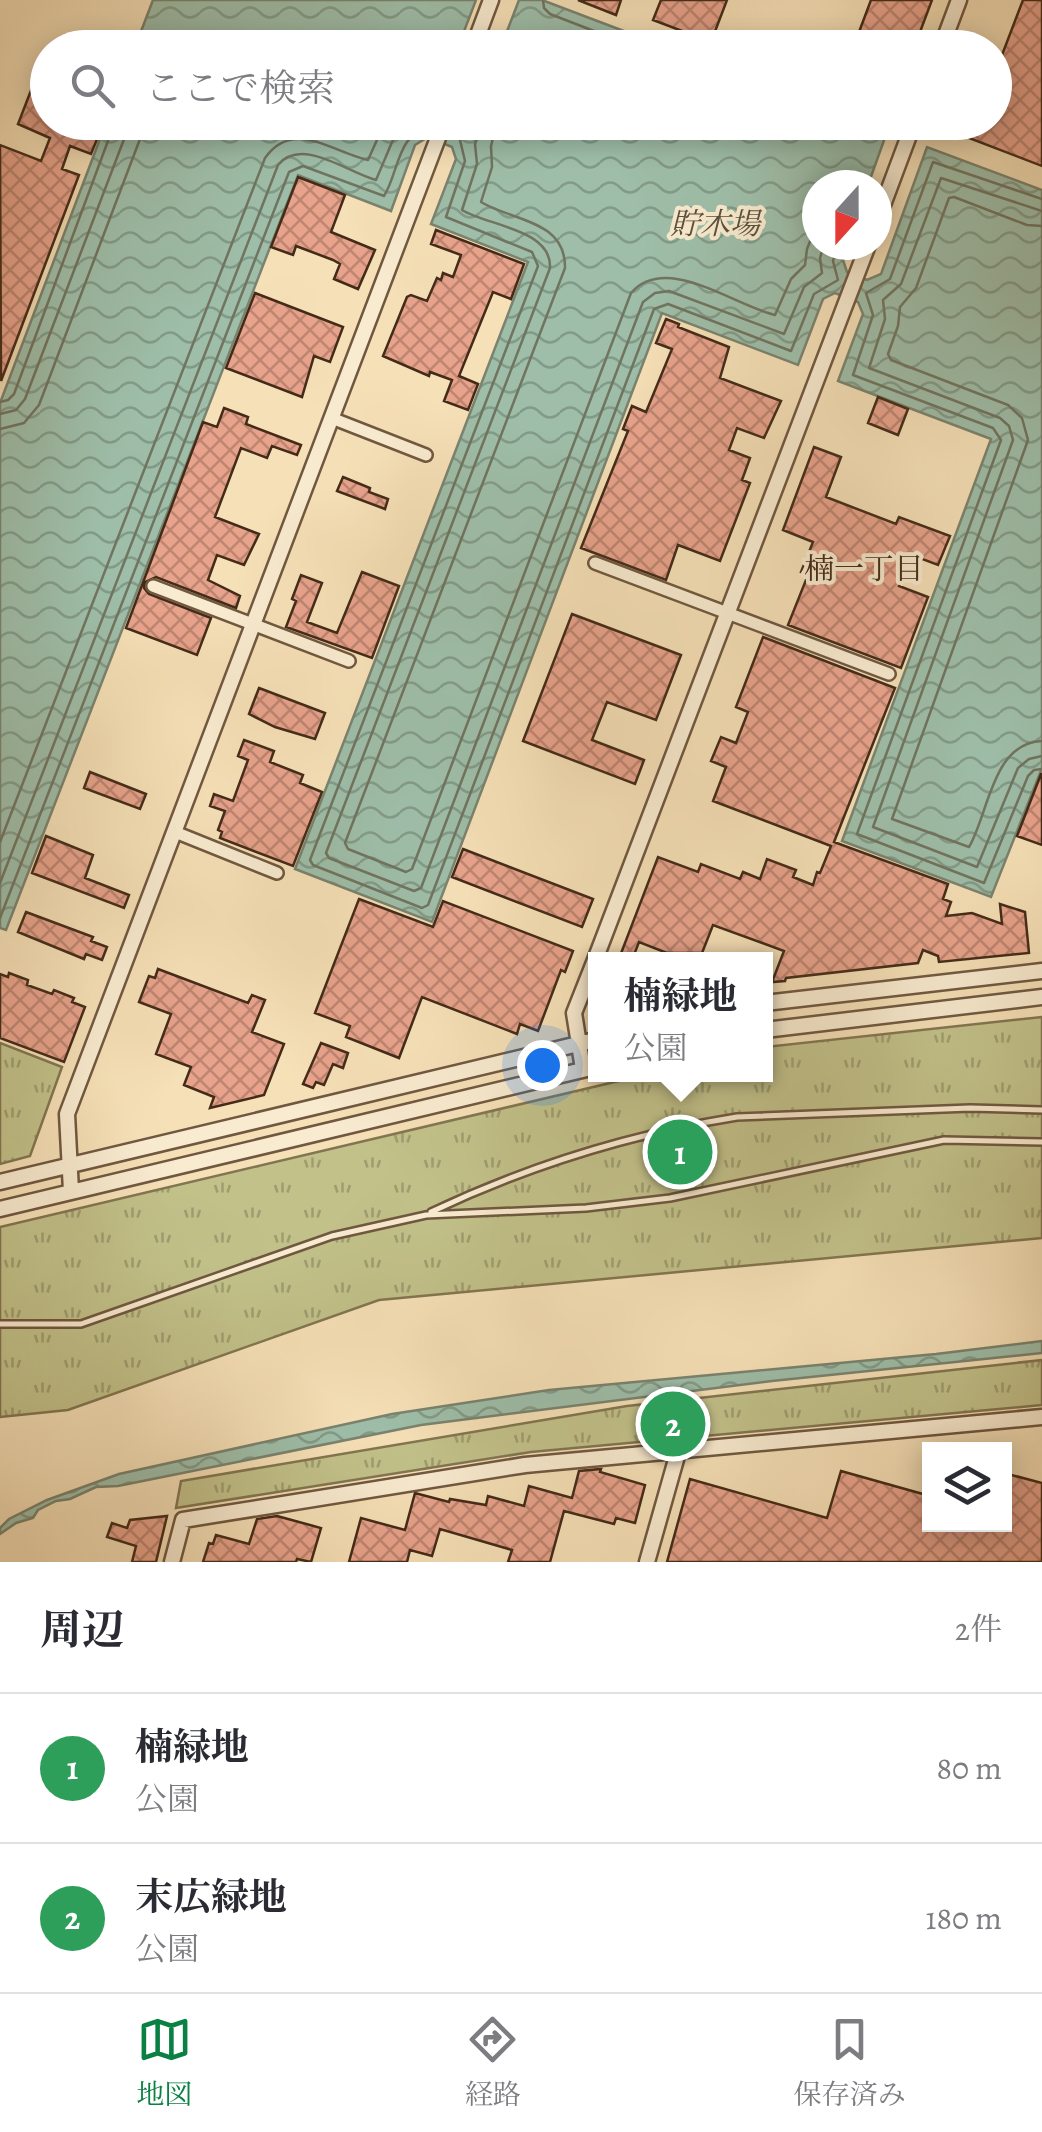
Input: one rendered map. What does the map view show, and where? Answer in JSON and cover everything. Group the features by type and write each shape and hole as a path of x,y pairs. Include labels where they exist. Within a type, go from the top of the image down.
{"street":[{"path":"480,30 491,0"},
{"path":"948,30 959,0"},
{"path":"71,1192 68,1114 437,140"},
{"path":"892,182 907,140"},
{"path":"598,952 863,260"},
{"path":"334,419 426,455"},
{"path":"595,563 889,674"},
{"path":"153,586 349,662"},
{"path":"176,832 277,873"},
{"path":"773,1002 1042,971"},
{"path":"588,978 574,1013 579,1044 588,1066"},
{"path":"773,1029 1042,997"},
{"path":"0,1182 588,1042"},
{"path":"0,1209 588,1068"},
{"path":"172,1562 183,1520 525,1465 1042,1417"},
{"path":"647,1562 679,1449"}],"lane":[{"path":"426,1215 567,1156 711,1121 970,1108 1042,1110"},
{"path":"0,1324 80,1324 332,1236 426,1215 586,1208 670,1198 944,1140 1042,1142"}],"green space":[{"path":"1042,1017 1042,1238 379,1300 68,1410 0,1417 0,1227 614,1082 773,1082 773,1046"},
{"path":"0,1043 62,1067 30,1156 0,1164"},
{"path":"1042,1360 1042,1405 531,1452 176,1508 181,1481 627,1406"}],"water":[{"path":"153,0 476,0 465,30 142,30"},
{"path":"519,0 542,0 621,30 508,30"},
{"name":"貯木場","path":"100,140 423,140 415,145 391,211 298,175 6,930 0,928 0,403"},
{"name":"貯木場","path":"435,140 884,140 873,170 802,170 802,260 843,260 847,272 867,280 881,274 886,260 892,260 892,244 927,147 1042,190 1042,768 991,897 842,841 991,439 838,381 863,314 858,302 835,293 823,299 798,365 662,313 432,922 295,869 528,262 431,224 456,159 452,147"},
{"path":"1042,1341 1042,1353 772,1381 421,1425 118,1486 96,1487 56,1501 0,1534 0,1528 9,1519 47,1500 119,1474 392,1414 549,1390"}],"building":[{"path":"578,0 621,0 616,15"},
{"path":"661,0 727,0 716,30 679,30 653,20"},
{"path":"871,0 932,0 921,30 860,30"},
{"path":"1023,0 1042,0 1042,166 974,140 1012,140 1012,30"},
{"path":"30,93 30,129 18,124"},
{"path":"49,140 97,140 91,154 70,146 62,169 79,175 1,381 0,145 41,161"},
{"path":"298,177 345,195 331,232 375,250 358,289 334,279 340,264 333,260 296,246 293,255 271,247"},
{"path":"436,230 524,264 511,299 493,292 459,376 478,384 468,410 444,401 452,380 430,372 429,376 383,356 407,297 427,301 437,278 441,280 443,273 453,277 461,255 431,244"},
{"path":"255,293 343,327 330,362 314,356 302,397 226,368"},
{"path":"666,319 729,347 720,378 781,401 764,438 737,428 729,450 750,458 742,480 750,483 720,561 678,545 666,580 581,548 628,431 623,429 632,406 646,412 672,349 656,343"},
{"path":"878,397 908,409 898,435 868,423"},
{"path":"224,408 248,417 246,424 301,445 297,455 272,446 267,458 241,448 215,517 259,534 244,565 217,555 208,580 240,596 236,608 156,577 145,582 149,594 211,618 197,655 126,628 203,422 217,427"},
{"path":"814,447 841,457 826,497 896,524 899,517 950,536 938,565 912,555 899,586 928,597 901,668 788,625 808,575 801,572 813,542 783,530"},
{"path":"343,477 388,499 385,509 337,491"},
{"path":"362,572 399,586 372,658 286,627 301,575 322,583 307,622 337,633"},
{"path":"572,614 681,655 656,720 607,702 592,740 644,760 635,784 523,741"},
{"path":"763,637 895,688 834,842 948,884 943,899 951,902 946,916 972,913 1002,924 1000,904 1025,912 1029,953 939,962 938,956 923,950 918,963 773,982 784,951 713,925 702,952 664,952 639,942 635,952 622,952 658,857 698,872 701,864 740,879 743,872 760,879 767,859 796,870 793,877 813,885 817,872 820,873 831,846 713,801 726,767 711,761 721,737 736,743 748,712 736,707"},
{"path":"259,688 325,713 315,739 249,714"},
{"path":"244,740 274,751 270,762 303,775 300,783 322,792 293,866 220,838 222,832 218,830 225,811 210,806 214,794 233,801 248,760 238,756"},
{"path":"90,772 146,794 140,809 84,788"},
{"path":"1042,774 1042,845 1017,836"},
{"path":"46,836 93,855 85,878 129,895 124,908 32,873"},
{"path":"463,849 593,899 582,927 452,877"},
{"path":"359,899 433,927 443,901 573,951 565,972 561,970 538,1031 520,1024 517,1034 422,997 399,1058 346,1037 350,1026 315,1013"},
{"path":"26,912 93,937 91,941 107,947 102,960 86,954 84,959 18,932"},
{"path":"158,969 248,1003 252,995 265,1000 252,1032 284,1044 264,1095 210,1108 214,1097 184,1085 191,1067 156,1054 171,1014 139,1002 149,976 155,978"},
{"path":"9,973 28,980 27,985 74,998 72,1002 85,1007 64,1062 0,1038 0,974 8,977"},
{"path":"321,1043 348,1053 343,1068 333,1064 324,1085 316,1082 313,1088 303,1084"},
{"path":"601,1469 600,1472 645,1485 635,1523 616,1518 614,1524 564,1511 550,1562 508,1562 512,1550 440,1529 432,1556 410,1550 407,1562 349,1562 361,1518 405,1530 415,1493 449,1502 450,1499 486,1505 488,1496 524,1506 529,1486 572,1498 579,1471"},
{"path":"841,1471 922,1494 922,1532 1012,1532 1012,1475 1042,1483 1042,1562 667,1562 690,1479 827,1518"},
{"path":"167,1516 156,1562 132,1562 136,1546 107,1537 112,1523 127,1528 130,1520"},
{"path":"277,1516 321,1528 311,1562 203,1562 216,1535 249,1544 257,1519"}],"place":[{"name":"楠緑地","path":"680,1152"},
{"name":"末広緑地","path":"673,1424"}],"district":[{"name":"楠一丁目","path":"864,569"}]}
